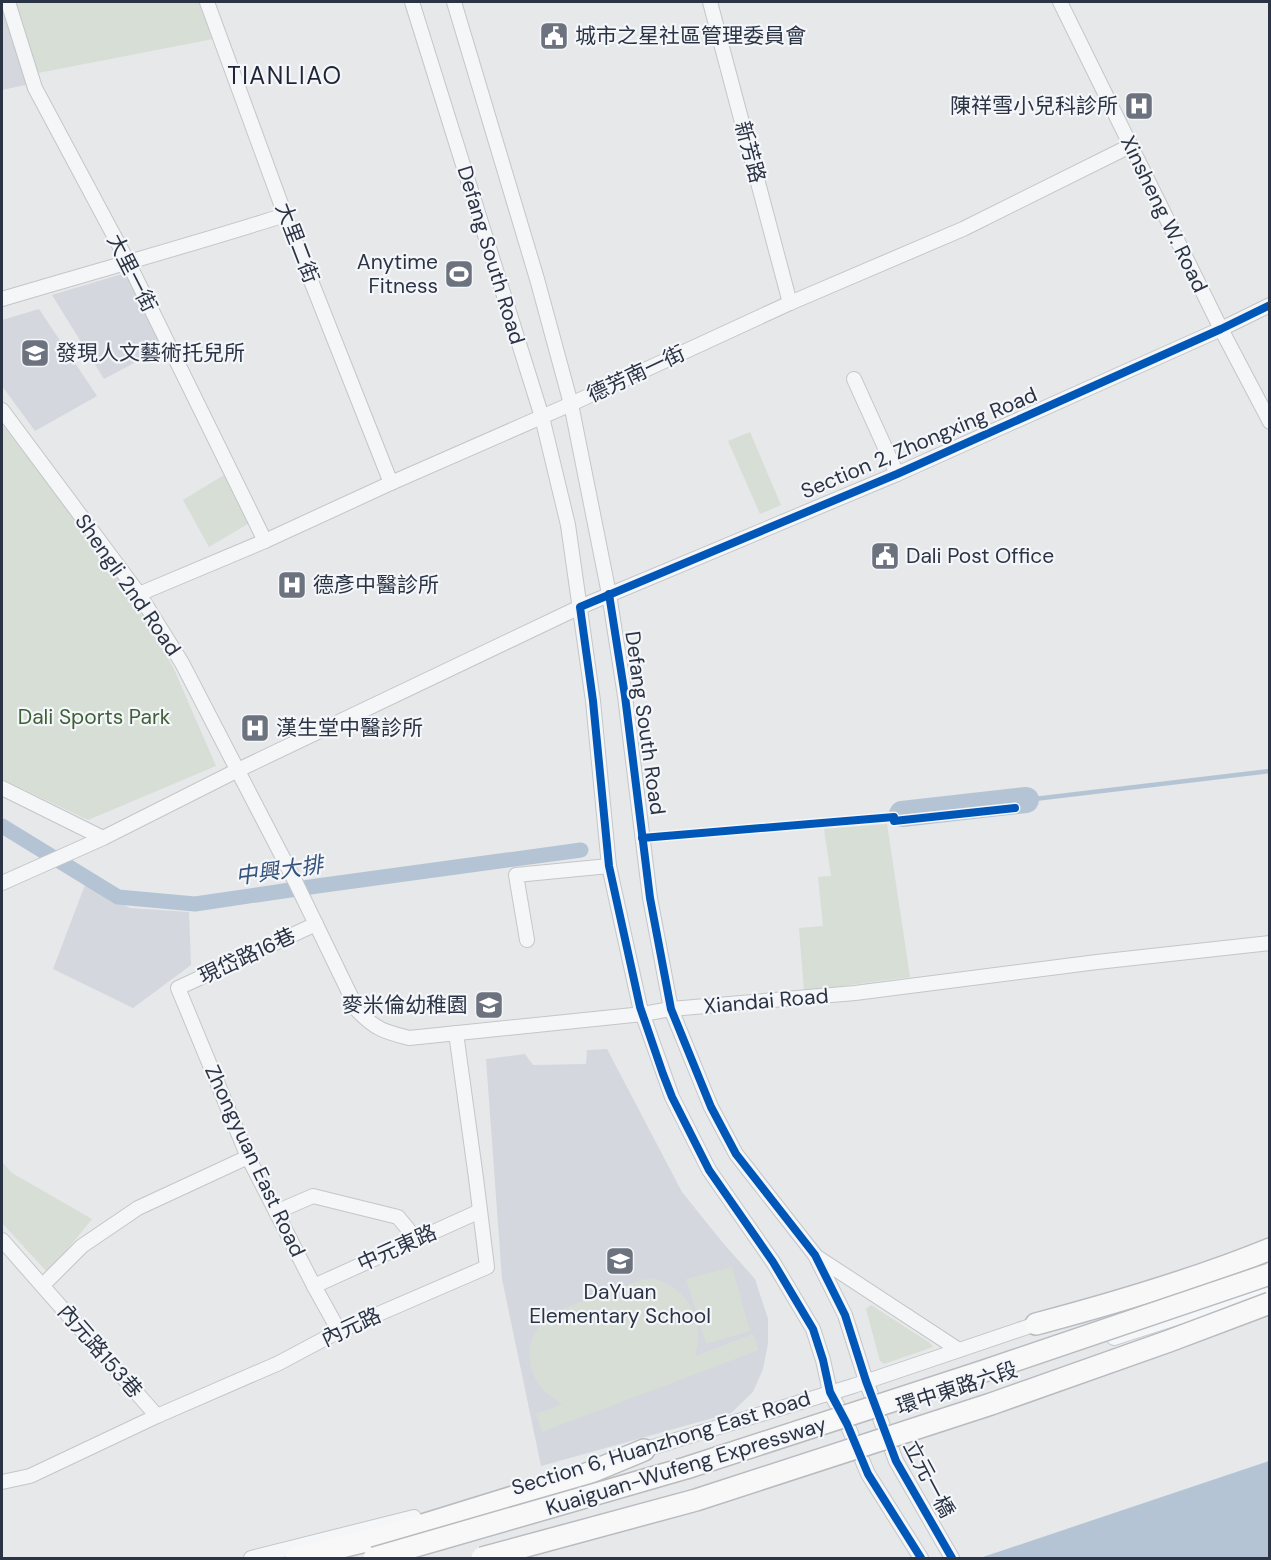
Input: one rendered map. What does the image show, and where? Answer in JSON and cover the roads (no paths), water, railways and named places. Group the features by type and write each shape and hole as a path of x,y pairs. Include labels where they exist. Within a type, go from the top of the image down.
{"highway":[{"path":"1036,1324 1233,1264 1269,1249"},
{"name":"Kuaiguan-Wufeng Expressway","path":"374,1558 709,1461 1004,1365 1269,1274"},
{"name":"Kuaiguan-Wufeng Expressway","path":"482,1558 696,1500 753,1482 991,1404 1269,1303"},
{"path":"296,1558 387,1536 573,1478 644,1450"}],"street":[{"name":"大里一街","path":"8,2 35,88 128,262 265,541"},
{"name":"大里二街","path":"207,2 285,215 391,483"},
{"name":"Defang South Road","path":"412,2 542,417 568,525 593,701 609,866 643,1014 672,1097 710,1170 773,1262 813,1329 830,1392 847,1424"},
{"name":"Defang South Road","path":"454,2 537,279 571,404 609,594 625,696 650,898 671,1009 711,1107 736,1154 815,1256 845,1315 878,1413"},
{"name":"新芳路","path":"710,2 790,303"},
{"name":"Xinsheng W. Road","path":"1060,2 1269,422"},
{"name":"德芳南一街","path":"139,594 265,541 790,303 963,229 1130,146"},
{"path":"2,299 212,239 285,215"},
{"name":"Section 2, Zhongxing Road","path":"9,877 103,838 238,770 580,607 897,474 1221,329 1269,305"},
{"path":"854,379 897,474"},
{"name":"Shengli 2nd Road","path":"2,410 139,594 182,663 238,770"},
{"name":"Xiandai Road","path":"238,770 358,1011 367,1021 382,1031 409,1038 643,1014 671,1009 855,993 1269,943"},
{"path":"2,788 103,838"},
{"path":"527,940 516,875 609,866"},
{"name":"現岱路16巷","path":"178,988 316,924"},
{"name":"Zhongyuan East Road","path":"178,988 248,1157 339,1331"},
{"name":"內元路","path":"2,1482 30,1476 157,1416 279,1363 339,1331 487,1267 456,1033"},
{"path":"43,1285 82,1246 138,1208 248,1157"},
{"path":"276,1212 313,1196 398,1217 416,1239"},
{"name":"中元東路","path":"314,1286 480,1210"},
{"name":"內元路153巷","path":"2,1240 157,1416"},
{"name":"Section 6, Huanzhong East Road","path":"251,1558 384,1526 644,1450 866,1381 1174,1277 1269,1240"},
{"path":"815,1256 959,1350"},
{"name":"環中東路六段","path":"401,1558 847,1424 1232,1300 1269,1285"},
{"name":"立元一橋","path":"878,1413 897,1461 952,1558"},
{"path":"847,1424 868,1474 921,1558"}],"water":[{"path":"1269,1461 1269,1558 980,1558"}],"waterway":[{"path":"1026,800 1270,771"},
{"path":"902,814 1026,800"},
{"name":"中興大排","path":"2,826 118,897 195,904 581,850"}],"place":[{"name":"城市之星社區管理委員會","path":"554,36"},
{"name":"陳祥雪小兒科診所","path":"1139,106"},
{"name":"Anytime Fitness","path":"459,274"},
{"name":"發現人文藝術托兒所","path":"35,353"},
{"name":"Dali Post Office","path":"885,556"},
{"name":"德彥中醫診所","path":"292,585"},
{"name":"漢生堂中醫診所","path":"255,728"},
{"name":"麥米倫幼稚園","path":"489,1005"},
{"name":"DaYuan Elementary School","path":"620,1261"}],"district":[{"name":"TIANLIAO","path":"285,76"}],"park label":[{"name":"Dali Sports Park","path":"94,717"}]}
